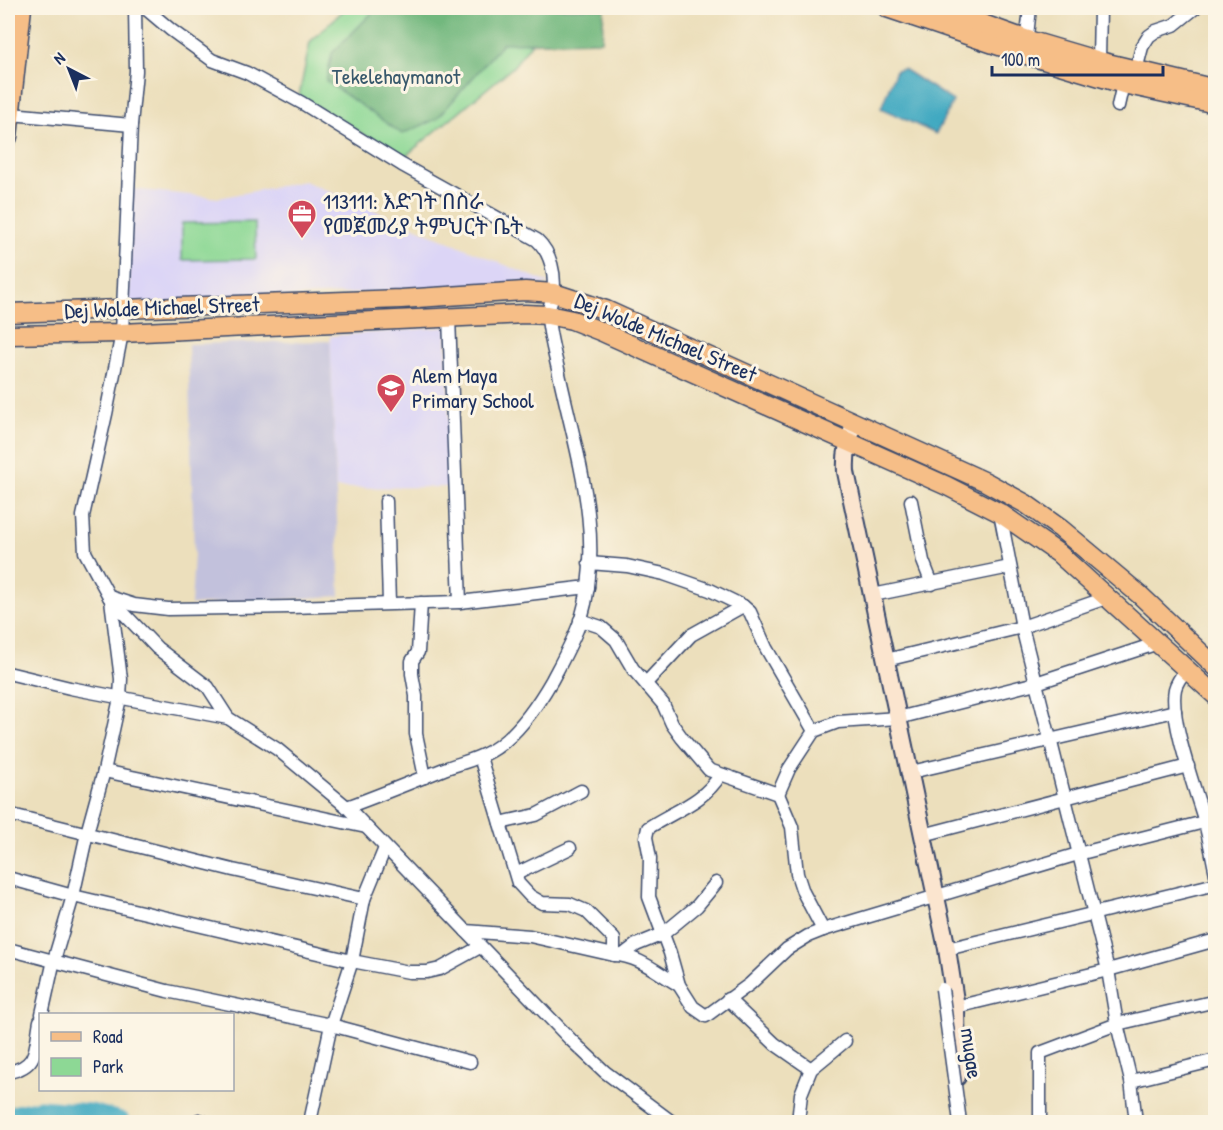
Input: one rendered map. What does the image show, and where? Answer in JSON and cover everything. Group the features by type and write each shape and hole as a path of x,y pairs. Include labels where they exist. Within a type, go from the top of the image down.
{"main road":[{"path":"8,137 22,8"},
{"path":"887,8 1026,47 1099,61 1215,89"},
{"path":"938,8 1026,47 1123,84 1215,104"},
{"name":"Dej Wolde Michael Street","path":"8,313 554,292 606,310 986,482 1046,517 1140,595 1215,667"},
{"path":"299,326 302,303"},
{"name":"Dej Wolde Michael Street","path":"8,335 299,326 525,314 548,315 573,320 947,486 1000,513 1041,540 1108,597 1215,696"},
{"path":"855,423 847,443 846,472 947,949 956,1007 958,1122"}],"street":[{"path":"135,8 136,71 131,124 122,333 83,516 85,552 110,598 157,648 208,687 228,718"},
{"path":"145,8 212,60 247,73 302,103 402,165 537,240 546,251 553,272 554,292 548,315 566,407 577,447 591,537 588,587 580,620 543,695 519,727 493,750 347,807"},
{"path":"1026,47 1030,8"},
{"path":"1099,61 1100,8"},
{"path":"1136,70 1142,46 1149,36 1174,25 1195,8"},
{"path":"1118,106 1123,84"},
{"path":"11,114 131,124"},
{"path":"600,331 606,310"},
{"path":"449,318 460,602"},
{"path":"386,501 389,603"},
{"path":"911,501 923,561 932,584"},
{"path":"1000,513 1022,627 1108,970 1117,1024 1131,1081 1136,1122"},
{"path":"590,563 627,566 664,574 711,590 743,606 750,612 766,648 814,731"},
{"path":"873,595 1010,567"},
{"path":"110,598 134,605 168,609 291,608 460,602 588,587"},
{"path":"886,660 1022,627 1108,597"},
{"path":"42,1013 104,771 120,698 121,680 110,598"},
{"path":"421,603 418,652 412,661 412,674 416,696 416,734 425,777"},
{"path":"646,683 691,635 743,606"},
{"path":"580,620 601,627 616,640 633,669 663,704 672,724 682,738 709,770 778,794"},
{"path":"823,930 803,892 797,874 792,826 778,794 789,769 814,731 838,722 898,718 1036,683 1158,642"},
{"path":"1187,669 1178,681 1175,690 1175,711 1188,766 1210,820 1215,874"},
{"path":"8,673 120,698 228,718 277,749 347,807 466,932 605,1072 672,1122"},
{"path":"911,772 1175,711"},
{"path":"480,757 518,883 543,903 570,904 586,911 614,939 619,955"},
{"path":"923,835 1188,766"},
{"path":"104,771 366,827"},
{"path":"720,775 702,796 646,831 650,858 649,897 680,985 693,1006 702,1015 709,1014 750,984 788,949 823,930 1078,854 1210,820"},
{"path":"500,823 536,814 581,791"},
{"path":"8,814 233,870 364,899"},
{"path":"310,1122 331,1024 352,961 364,899 386,848"},
{"path":"516,873 570,848"},
{"path":"8,878 73,896 352,961 409,972 440,969 480,946"},
{"path":"619,955 663,934 697,906 716,883"},
{"path":"947,949 1215,884"},
{"path":"466,932 530,936 619,955 642,963 680,985"},
{"path":"956,1007 1108,970 1215,940"},
{"path":"8,949 166,991 331,1024 470,1062"},
{"name":"mugae","path":"942,989 958,1122"},
{"path":"728,999 775,1044 811,1069"},
{"path":"1040,1122 1040,1053 1117,1024 1215,1001"},
{"path":"8,1072 28,1066 32,1060 39,1026"},
{"path":"798,1122 801,1094 811,1069 845,1041"},
{"path":"1131,1081 1215,1060"}],"shaded area":[{"path":"304,181 551,284 129,304 132,189 219,198"},
{"name":"Alem Maya Primary School","path":"446,327 451,487 336,488 330,336"},
{"path":"330,341 340,596 191,605 194,553 188,344"}],"green space":[{"name":"Tekelehaymanot","path":"346,8 559,8 513,67 403,158 299,96 310,42"},
{"name":"Tekelehaymanot","path":"377,8 604,8 602,41 503,43 437,119 402,134 326,81 332,53"},
{"path":"255,222 256,259 182,260 182,223"}],"water":[{"path":"903,69 953,101 936,134 881,108 896,70"}],"waterway":[{"path":"8,1117 40,1110 90,1114 120,1122"}],"place":[{"name":"113111: እድገት በስራ የመጀመሪያ ትምህርት ቤት","path":"302,240"},
{"name":"Alem Maya Primary School","path":"391,414"}]}
